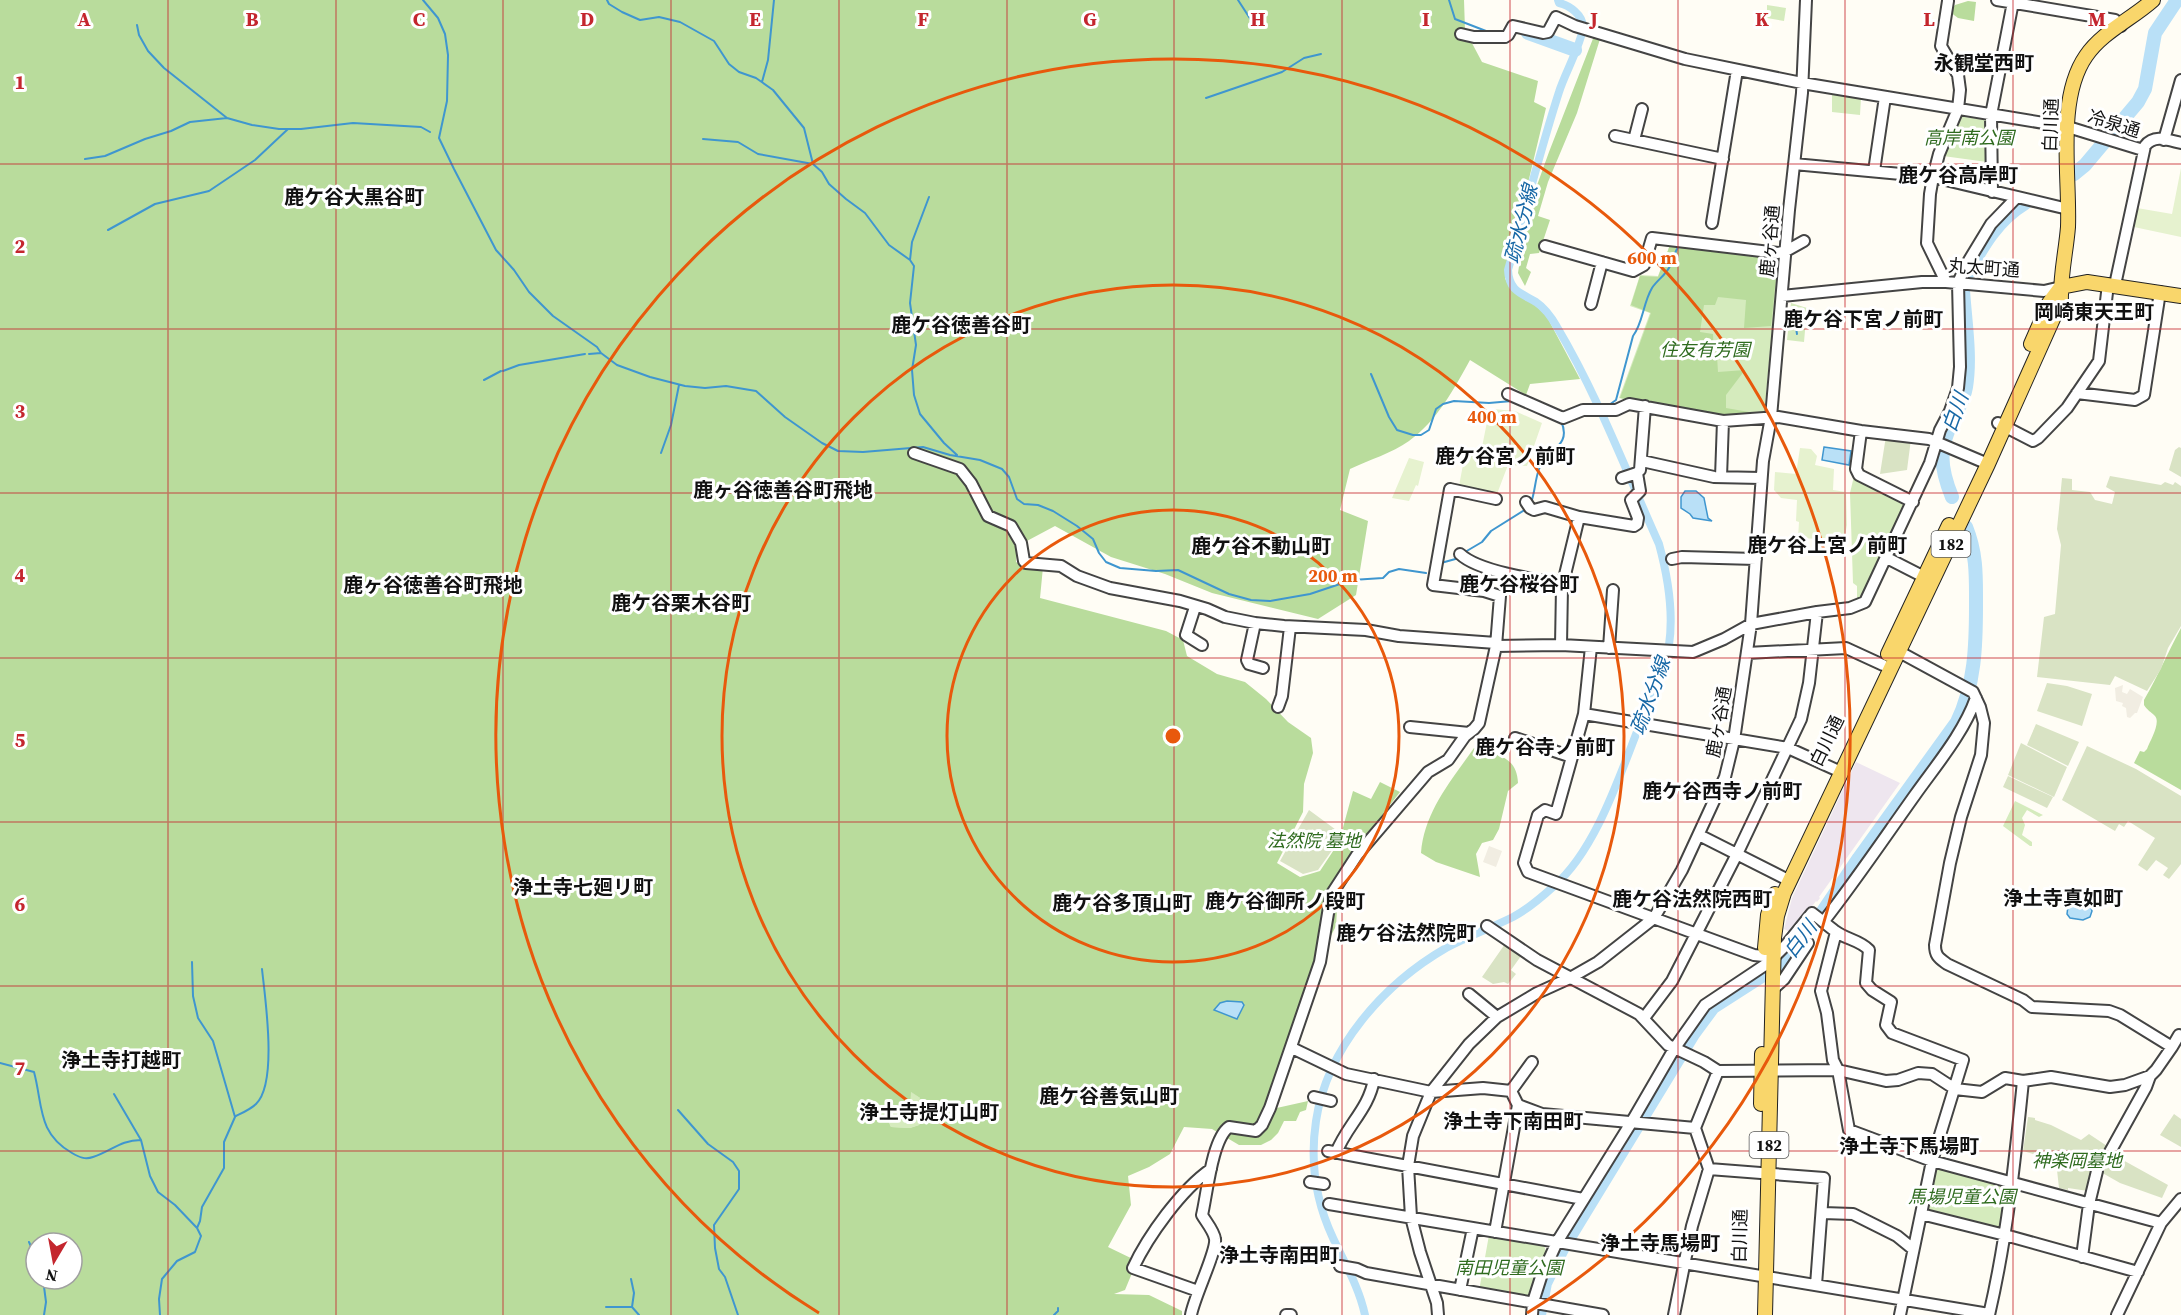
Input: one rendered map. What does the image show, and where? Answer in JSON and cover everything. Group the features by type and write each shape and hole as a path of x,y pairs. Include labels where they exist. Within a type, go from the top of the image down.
{"main road":[{"name":"白川通","path":"1756,1315 1761,1277 1764,1173 1769,969 1767,915 2061,301 2068,209 2069,96 2075,74 2089,52 2101,40 2153,0"},
{"name":"丸太町通","path":"2061,287 2087,282 2181,296"},
{"name":"白川通","path":"1837,771 1883,665 1895,649"},
{"name":"白川通","path":"1761,1277 1765,1315"}],"street":[{"name":"鹿ヶ谷通","path":"1438,1315 1411,1217 1408,1166 1413,1136 1431,1092 1469,1044 1497,1017 1537,993 1570,978 1619,947 1654,918 1699,835 1725,777 1734,740 1751,624 1761,478 1771,417 1802,83 1806,0"},
{"path":"1945,0 1941,46 1958,75 1960,84 1958,109 1949,128 1933,177 1927,243 1946,282"},
{"path":"1998,0 2115,20 2121,26"},
{"path":"1992,192 1991,115 2013,2"},
{"name":"冷泉通","path":"1461,34 1474,37 1504,37 1508,35 1513,26 1543,33 1548,32 1556,17 1583,28 1685,59 1737,70 2068,127 2143,150 2150,141 2164,140 2181,143"},
{"path":"1712,223 1737,70"},
{"path":"2164,140 2181,80"},
{"path":"1875,171 1885,97"},
{"path":"1634,140 1642,109"},
{"path":"1615,136 1723,159"},
{"path":"2002,425 2033,441 2038,438 2067,408 2099,361 2111,285 2143,150"},
{"path":"1794,165 1933,177 2068,209"},
{"path":"914,453 960,469 971,483 988,516 1011,526 1021,543 1026,563 1061,566 1077,576 1110,588 1168,599 1207,609 1225,617 1290,627 1366,630 1399,636 1496,644 1561,645 1667,652 1700,650 1751,624 1863,604 1868,600 1930,464 1942,444 1958,388 1960,367 1958,283 1991,224 2017,197"},
{"path":"1545,246 1633,271 1644,265 1652,238 1778,252 1786,251 1804,241"},
{"path":"1591,304 1602,262"},
{"name":"丸太町通","path":"1782,296 1922,282 2044,291 2061,287"},
{"path":"2077,393 2135,400 2144,395 2160,292"},
{"path":"1508,394 1563,418 1583,410 1616,410 1629,404 1645,405 1681,415 1723,421 1771,417 1942,444 1984,463"},
{"path":"1642,461 1645,405"},
{"path":"1721,477 1723,421"},
{"path":"1861,431 1856,469 1859,475 1913,502"},
{"path":"1528,505 1534,510 1545,507 1579,518 1634,526 1638,518 1631,500 1640,491 1628,476 1642,461"},
{"path":"1642,461 1721,477 1761,478"},
{"path":"1191,1315 1216,1245 1215,1236 1202,1215 1211,1169 1223,1131 1228,1127 1256,1131 1262,1125 1270,1108 1320,962 1331,895 1357,855 1428,772 1448,760 1465,736 1479,723 1496,644 1500,596 1484,591 1433,585 1450,489 1496,499"},
{"path":"1561,645 1564,584 1579,518"},
{"path":"1461,555 1472,563 1528,579 1564,584"},
{"path":"1672,559 1682,557 1756,559"},
{"path":"1887,558 1928,579"},
{"path":"1609,648 1613,590"},
{"path":"1195,607 1186,635 1202,645"},
{"path":"1644,1018 1672,981 1737,854 1804,711 1818,612"},
{"path":"1255,623 1247,660 1249,664 1263,669"},
{"path":"1278,707 1282,696 1290,627"},
{"path":"1591,648 1584,714 1557,814 1545,810 1538,815 1524,863 1528,872 1754,955 1784,979 1808,943"},
{"path":"1747,653 1846,648 1883,665"},
{"path":"1895,649 1972,693 1984,723 1983,748 1963,808 1950,863 1935,953 1938,958 2024,1000 2032,1007 2109,1011 2121,1015 2172,1047"},
{"path":"1821,919 1868,864 1956,737 1969,716 1972,693"},
{"path":"1584,714 1788,748 1837,771"},
{"path":"1410,727 1470,733"},
{"path":"1515,738 1572,757"},
{"path":"1699,835 1786,879"},
{"path":"1532,1315 1538,1303 1541,1277 1563,1243 1583,1199 1637,1124 1705,1005 1769,969 1812,913 1836,932 1860,943 1869,950 1866,983 1872,990 1891,1002 1886,1025 1892,1033 1964,1060 1932,1161 1900,1315"},
{"path":"1489,927 1537,960 1644,1018 1668,1046 1718,1071 1838,1070 1886,1081 1898,1080 1918,1073 1932,1074 1955,1089 1982,1092 2005,1078 2023,1081 2051,1077 2110,1087 2125,1085 2150,1076 2181,1036"},
{"path":"1836,932 1821,991 1827,1013 1833,1060 1838,1070 1849,1130 1932,1161 2162,1223"},
{"path":"1469,994 1497,1017"},
{"path":"1292,1048 1346,1074 1431,1092 1483,1088 1511,1091"},
{"path":"1511,1091 1532,1062"},
{"path":"1674,1315 1692,1226 1710,1169 1695,1128 1718,1071"},
{"path":"2110,1152 2146,1088 2150,1076"},
{"path":"1374,1079 1371,1096 1332,1152 1583,1199"},
{"path":"1329,1204 1989,1315 2005,1235 2023,1081"},
{"path":"1495,1232 1518,1105 1511,1091"},
{"path":"1518,1105 1542,1114 1695,1128"},
{"path":"1198,1292 1133,1268 1174,1204 1189,1187 1211,1169"},
{"path":"1710,1169 1824,1178 1816,1285"},
{"path":"2082,1257 2089,1204 2097,1171"},
{"path":"2117,1315 2162,1223 2181,1199"},
{"path":"1822,1213 1853,1214 1897,1236 1912,1249"},
{"path":"1921,1214 2138,1272"},
{"path":"1460,1290 1473,1228"},
{"path":"1344,1267 1366,1274 1603,1315"},
{"path":"1286,1315 1291,1315"}],"shaded area":[{"path":"2123,685 2122,692 2127,694 2130,689 2143,697 2137,713 2130,718 2127,717 2123,703 2116,701 2115,688"},
{"path":"1856,762 1900,783 1820,898 1792,933 1784,929 1792,898"},
{"path":"1489,846 1502,851 1496,867 1483,862"}],"green space":[{"path":"0,0 1464,0 1465,30 1482,62 1538,81 1534,102 1546,108 1505,279 1546,315 1580,379 1530,384 1526,395 1470,360 1444,404 1419,433 1395,449 1350,469 1340,510 1368,521 1356,595 1318,619 1212,593 1165,574 1111,557 1055,526 1025,542 1017,549 1016,562 1025,567 1043,567 1040,598 1166,631 1183,640 1187,656 1217,674 1245,682 1266,699 1288,722 1311,738 1313,753 1304,784 1303,812 1277,863 1300,877 1320,871 1339,842 1353,791 1371,799 1380,782 1400,792 1339,871 1332,886 1349,897 1337,910 1336,926 1319,959 1268,1110 1308,1101 1306,1110 1300,1112 1296,1121 1284,1121 1278,1133 1261,1145 1239,1145 1212,1129 1184,1127 1170,1154 1128,1176 1131,1205 1108,1247 1137,1261 1125,1290 1114,1294 1149,1295 1182,1311 1182,1315 0,1315","holes":["911,1092 920,1098 917,1106 924,1116 919,1125 910,1128 891,1127 886,1116 892,1108 898,1106 905,1110 910,1106"]},
{"path":"1968,1 1976,2 1974,21 1958,18 1950,12 1955,5"},
{"path":"1767,5 1786,8 1784,21 1767,18"},
{"path":"1594,36 1600,39 1577,113 1548,182 1538,216 1550,220 1539,253 1530,254 1526,268 1531,272 1525,286 1518,273 1527,213"},
{"path":"1832,93 1861,98 1860,115 1832,112"},
{"name":"高岸南公園","path":"1957,116 1987,120 1987,162 1943,156"},
{"path":"2181,168 2181,237 2134,227 2137,208 2172,214"},
{"name":"住友有芳園","path":"1670,245 1779,257 1764,415 1701,415 1619,398 1650,313 1630,306 1640,275 1658,276"},
{"name":"住友有芳園","path":"1670,245 1778,258 1771,326 1744,328 1746,300 1718,297 1715,305 1704,305 1700,332 1713,334 1714,356 1717,356 1718,372 1745,370 1726,395 1726,408 1749,412 1750,415 1701,414 1620,398 1651,313 1631,305 1640,276 1658,277"},
{"path":"1791,303 1807,308 1804,342 1787,340"},
{"path":"1493,409 1515,411 1542,423 1527,466 1508,465 1497,494 1459,486 1465,454 1480,457 1487,422"},
{"path":"1886,436 1911,439 1907,470 1880,474"},
{"path":"1800,448 1811,449 1817,456 1815,465 1834,469 1833,490 1846,492 1847,525 1844,540 1798,538 1797,500 1781,498 1774,490 1775,472 1796,474"},
{"path":"2181,448 2181,477 2169,470 2175,450"},
{"path":"1409,458 1424,462 1418,486 1416,485 1409,501 1392,498"},
{"path":"1854,476 1901,500 1906,508 1864,598 1857,602 1857,586 1853,583 1850,493"},
{"path":"2110,476 2161,485 2165,482 2173,485 2175,482 2181,486 2181,626 2168,648 2161,669 2147,691 2115,676 2110,685 2037,677 2044,617 2055,614 2061,545 2057,529 2062,478 2072,479 2072,490 2090,492 2095,500 2112,504 2115,492 2106,487"},
{"path":"2181,628 2181,790 2134,763 2140,751 2144,752 2147,749 2157,723 2155,716 2144,705 2144,700"},
{"path":"2047,683 2067,686 2092,694 2082,726 2037,711"},
{"path":"2036,724 2079,742 2068,766 2027,745"},
{"path":"2021,743 2067,767 2054,797 2008,775"},
{"path":"2087,746 2136,769 2181,796 2181,864 2169,879 2163,875 2168,868 2156,860 2147,871 2138,865 2155,838 2128,821 2124,827 2119,824 2115,831 2062,800"},
{"path":"1474,748 1504,758 1514,767 1518,783 1508,791 1499,829 1493,840 1482,843 1476,854 1480,877 1436,862 1421,853 1423,838 1433,810"},
{"path":"2008,776 2053,797 2047,808 2003,787"},
{"path":"2015,801 2043,815 2039,817 2027,810 2022,818 2025,825 2022,835 2032,842 2032,846 2003,826"},
{"name":"法然院 墓地","path":"1309,810 1343,835 1318,870 1303,874 1280,861"},
{"path":"1505,944 1521,956 1511,970 1516,974 1508,984 1504,982 1493,984 1482,977"},
{"path":"910,1091 920,1098 924,1116 919,1125 910,1128 891,1127 886,1116 892,1108 898,1106 905,1110"},
{"path":"2174,1114 2181,1119 2181,1147 2160,1135"},
{"name":"神楽岡墓地","path":"2028,1117 2035,1118 2035,1120 2081,1140 2089,1134 2110,1148 2095,1170 2088,1191 2059,1188 2056,1161 2023,1151"},
{"name":"神楽岡墓地","path":"2112,1154 2168,1185 2162,1198 2120,1183 2099,1171"},
{"name":"馬場児童公園","path":"1938,1166 2004,1184 2007,1188 2002,1228 1998,1230 1928,1212 1925,1207 1933,1169"},
{"name":"南田児童公園","path":"1489,1235 1544,1245 1546,1252 1527,1298 1479,1291"}],"water":[{"path":"1824,447 1851,451 1849,465 1822,460"},
{"path":"1685,491 1696,491 1704,498 1708,518 1712,521 1693,518 1681,508 1681,497"},
{"path":"2080,903 2090,905 2092,911 2090,917 2083,920 2070,918 2067,914 2068,906"},
{"path":"1242,1002 1244,1005 1237,1019 1214,1010 1220,1003"}],"waterway":[{"path":"423,0 438,18 445,34 448,55 447,101 439,138 496,250 529,292 553,316 597,347 617,365 685,386 705,388 726,386 756,391 785,417 822,443 838,451 863,452 923,447 980,460 1002,469 1009,477 1017,499 1024,504 1038,505 1053,511 1077,526 1093,539 1106,562 1120,568 1178,570 1229,594 1251,600 1270,601 1310,594 1352,580 1383,578 1389,572 1399,569 1426,573"},
{"path":"607,0 609,4 622,12 640,20 659,17 680,22 714,41 729,64 739,72 756,78 773,90 804,128 813,164"},
{"path":"762,82 768,60 774,0"},
{"path":"1238,0 1251,20 1262,24"},
{"path":"1449,0 1455,19 1486,31"},
{"name":"疏水分線","path":"1365,1315 1355,1285 1327,1224 1316,1181 1314,1166 1316,1121 1322,1094 1332,1068 1362,1020 1401,980 1446,948 1513,917 1535,903 1569,870 1583,852 1606,808 1664,665 1669,645 1671,620 1669,594 1659,544 1599,407 1572,353 1548,313 1513,287 1509,277 1508,270 1552,114 1582,34 1581,18 1558,0"},
{"name":"白川","path":"2074,174 2085,165 2138,102 2145,89 2155,33 2177,0"},
{"path":"137,25 139,35 148,51 164,68 227,118 279,129 353,123 421,127 430,132"},
{"path":"1528,33 1575,50"},
{"path":"1206,98 1282,72 1304,58 1321,54"},
{"path":"85,159 105,156 190,122 227,118"},
{"path":"108,230 155,204 209,191 255,160 288,129"},
{"path":"703,139 738,142 758,154 813,164 822,172 829,184 865,213 889,245 910,260 914,266 910,303 916,345 912,370 914,395 920,414 957,455"},
{"path":"910,260 912,242 929,197"},
{"name":"白川","path":"1967,274 1985,243 1999,225 2025,203"},
{"path":"1609,405 1616,400 1633,336 1649,294 1668,269 1680,245"},
{"name":"白川","path":"1952,497 1942,457 1949,428 1963,399 1966,387 1968,351 1963,290"},
{"path":"1797,334 1795,322 1801,310"},
{"path":"589,354 601,353"},
{"path":"503,371 519,365 585,354"},
{"path":"484,380 501,371"},
{"path":"1371,374 1397,430 1413,435 1421,435 1429,430 1436,409 1443,404 1454,401 1489,403 1512,401"},
{"path":"661,453 671,425 679,385"},
{"path":"1531,503 1542,463 1561,443 1564,430 1561,421"},
{"path":"1465,552 1482,542 1491,531 1526,509"},
{"name":"白川","path":"1539,1315 1545,1283 1562,1249 1693,1034 1713,1007 1785,961 1822,913 1957,722 1968,694 1976,635 1975,566 1966,527"},
{"path":"1441,563 1459,558"},
{"path":"192,962 193,996 198,1018 213,1041 235,1117 224,1142 224,1168 202,1207 197,1228"},
{"path":"236,1116 256,1104 263,1093 267,1078 268,1040 262,969"},
{"path":"0,1063 34,1072 47,1127 61,1145 82,1158 100,1155 122,1144 141,1140"},
{"path":"114,1094 141,1140 150,1176 158,1192 175,1205 197,1228 201,1236 195,1252 177,1261 162,1279 159,1299 160,1315"},
{"path":"678,1110 708,1144 733,1162 739,1171 739,1189 714,1225 719,1269 725,1277 738,1315"},
{"path":"631,1279 634,1293 632,1307 639,1315"},
{"path":"44,1315 45,1291"},
{"path":"606,1307 632,1307"},
{"path":"1054,1315 1058,1308"}],"district":[{"name":"永観堂西町","path":"1984,63"},
{"name":"鹿ケ谷高岸町","path":"1958,175"},
{"name":"鹿ケ谷大黒谷町","path":"354,197"},
{"name":"岡崎東天王町","path":"2094,312"},
{"name":"鹿ケ谷下宮ノ前町","path":"1863,319"},
{"name":"鹿ケ谷徳善谷町","path":"961,325"},
{"name":"鹿ケ谷宮ノ前町","path":"1505,456"},
{"name":"鹿ヶ谷徳善谷町飛地","path":"783,490"},
{"name":"鹿ケ谷上宮ノ前町","path":"1827,545"},
{"name":"鹿ケ谷不動山町","path":"1261,546"},
{"name":"鹿ケ谷桜谷町","path":"1519,584"},
{"name":"鹿ヶ谷徳善谷町飛地","path":"433,585"},
{"name":"鹿ケ谷栗木谷町","path":"681,603"},
{"name":"鹿ケ谷寺ノ前町","path":"1545,747"},
{"name":"鹿ケ谷西寺ノ前町","path":"1722,791"},
{"name":"浄土寺七廻リ町","path":"583,887"},
{"name":"浄土寺真如町","path":"2063,898"},
{"name":"鹿ケ谷法然院西町","path":"1692,899"},
{"name":"鹿ケ谷御所ノ段町","path":"1285,901"},
{"name":"鹿ケ谷多頂山町","path":"1122,903"},
{"name":"鹿ケ谷法然院町","path":"1406,933"},
{"name":"浄土寺打越町","path":"121,1060"},
{"name":"鹿ケ谷善気山町","path":"1109,1096"},
{"name":"浄土寺提灯山町","path":"929,1112"},
{"name":"浄土寺下南田町","path":"1513,1121"},
{"name":"浄土寺下馬場町","path":"1909,1146"},
{"name":"浄土寺馬場町","path":"1660,1243"},
{"name":"浄土寺南田町","path":"1279,1255"}]}
